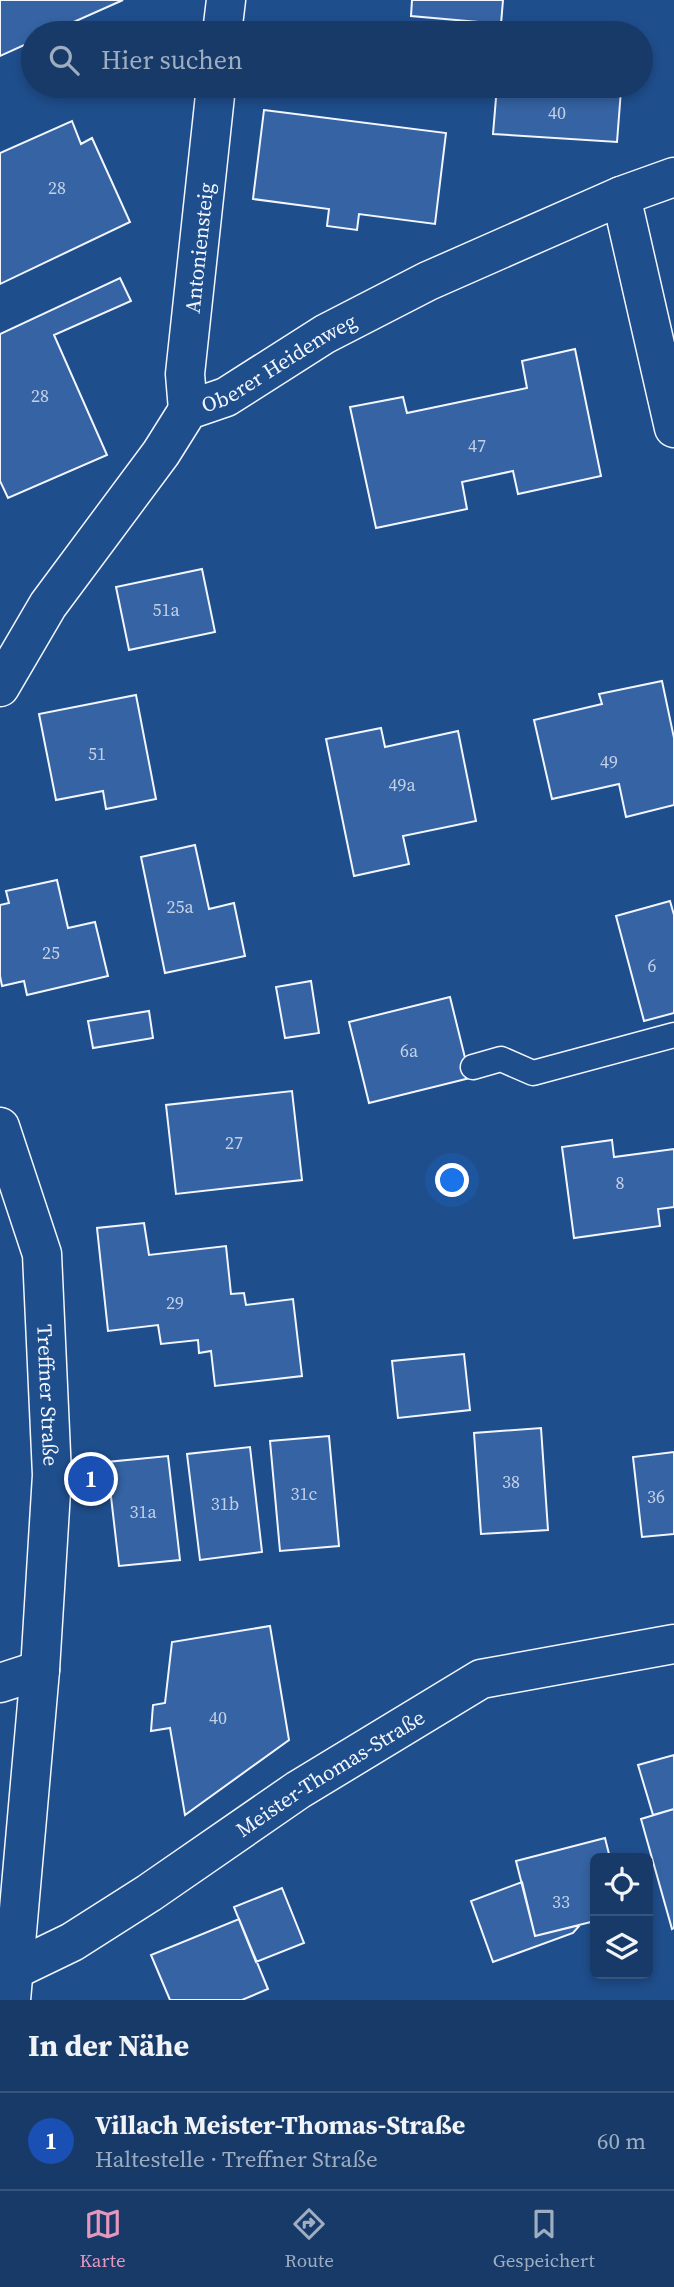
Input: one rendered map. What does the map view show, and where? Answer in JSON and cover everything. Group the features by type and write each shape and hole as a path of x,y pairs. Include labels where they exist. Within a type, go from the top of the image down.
{"street":[{"path":"223,21 226,0"},
{"name":"Antoniensteig","path":"188,410 185,374 215,98"},
{"name":"Oberer Heidenweg","path":"0,687 48,605 161,453 188,410 226,397 325,334 428,281 621,196 674,177"},
{"path":"621,196 674,428"},
{"name":"Treffner Straße","path":"0,1127 42,1254 52,1475 40,1670 13,1985"},
{"name":"Meister-Thomas-Straße","path":"13,1985 72,1942 149,1893 298,1790 481,1679 674,1644"},
{"path":"0,1683 40,1670"}],"lane":[{"path":"472,1066 501,1059 533,1073 674,1035"}],"building":[{"path":"0,0 123,0 76,21 21,21 21,46 0,56"},
{"path":"412,0 503,0 501,21 411,16"},
{"path":"496,98 620,98 617,142 493,134"},
{"path":"264,110 446,133 435,224 359,214 357,230 327,226 329,209 253,199"},
{"path":"72,121 81,144 92,138 130,222 0,284 0,153"},
{"path":"120,278 131,301 54,335 107,455 8,498 0,481 0,334"},
{"path":"575,349 601,476 518,494 513,471 462,482 467,509 376,528 350,407 403,397 407,413 527,388 522,361"},
{"path":"202,569 215,632 129,650 116,587"},
{"path":"662,681 674,738 674,805 626,817 619,784 552,799 534,720 602,704 599,694"},
{"path":"136,695 156,799 106,809 103,791 56,800 39,714"},
{"path":"381,728 385,747 458,731 476,821 403,836 409,864 354,876 326,739"},
{"path":"195,845 209,909 234,903 245,956 165,973 141,857"},
{"path":"57,880 68,928 95,922 108,976 27,995 24,981 2,986 0,905 9,903 6,891"},
{"path":"670,901 674,915 674,1013 644,1021 616,916"},
{"path":"311,981 319,1033 285,1038 276,987"},
{"path":"450,997 470,1078 369,1103 349,1022"},
{"path":"149,1011 153,1038 93,1048 88,1021"},
{"path":"292,1091 302,1180 176,1194 166,1105"},
{"path":"612,1140 614,1157 674,1149 674,1207 658,1209 660,1226 574,1238 562,1147"},
{"path":"144,1223 149,1255 226,1246 231,1294 244,1293 246,1305 293,1299 302,1376 215,1386 211,1351 199,1353 198,1340 161,1344 158,1325 108,1331 97,1228"},
{"path":"464,1354 470,1410 398,1418 392,1361"},
{"path":"541,1428 548,1530 481,1534 474,1433"},
{"path":"329,1436 339,1546 280,1551 270,1441"},
{"path":"250,1447 262,1552 200,1560 187,1454"},
{"path":"674,1452 674,1534 642,1537 633,1457"},
{"path":"168,1456 180,1560 119,1566 107,1462"},
{"path":"270,1626 289,1740 185,1815 170,1728 151,1731 153,1705 165,1703 172,1642"},
{"path":"674,1755 674,1809 653,1815 638,1765"},
{"path":"674,1809 672,1929 653,1853 651,1853 641,1819"},
{"path":"605,1838 609,1853 590,1853 590,1922 535,1936 516,1861"},
{"path":"522,1882 535,1936 580,1925 573,1933 493,1962 471,1901"},
{"path":"282,1888 304,1943 256,1962 234,1907"},
{"path":"239,1919 268,1989 242,2000 170,2000 151,1955"}],"place":[{"name":"Villach Meister-Thomas-Straße","path":"91,1479"}]}
